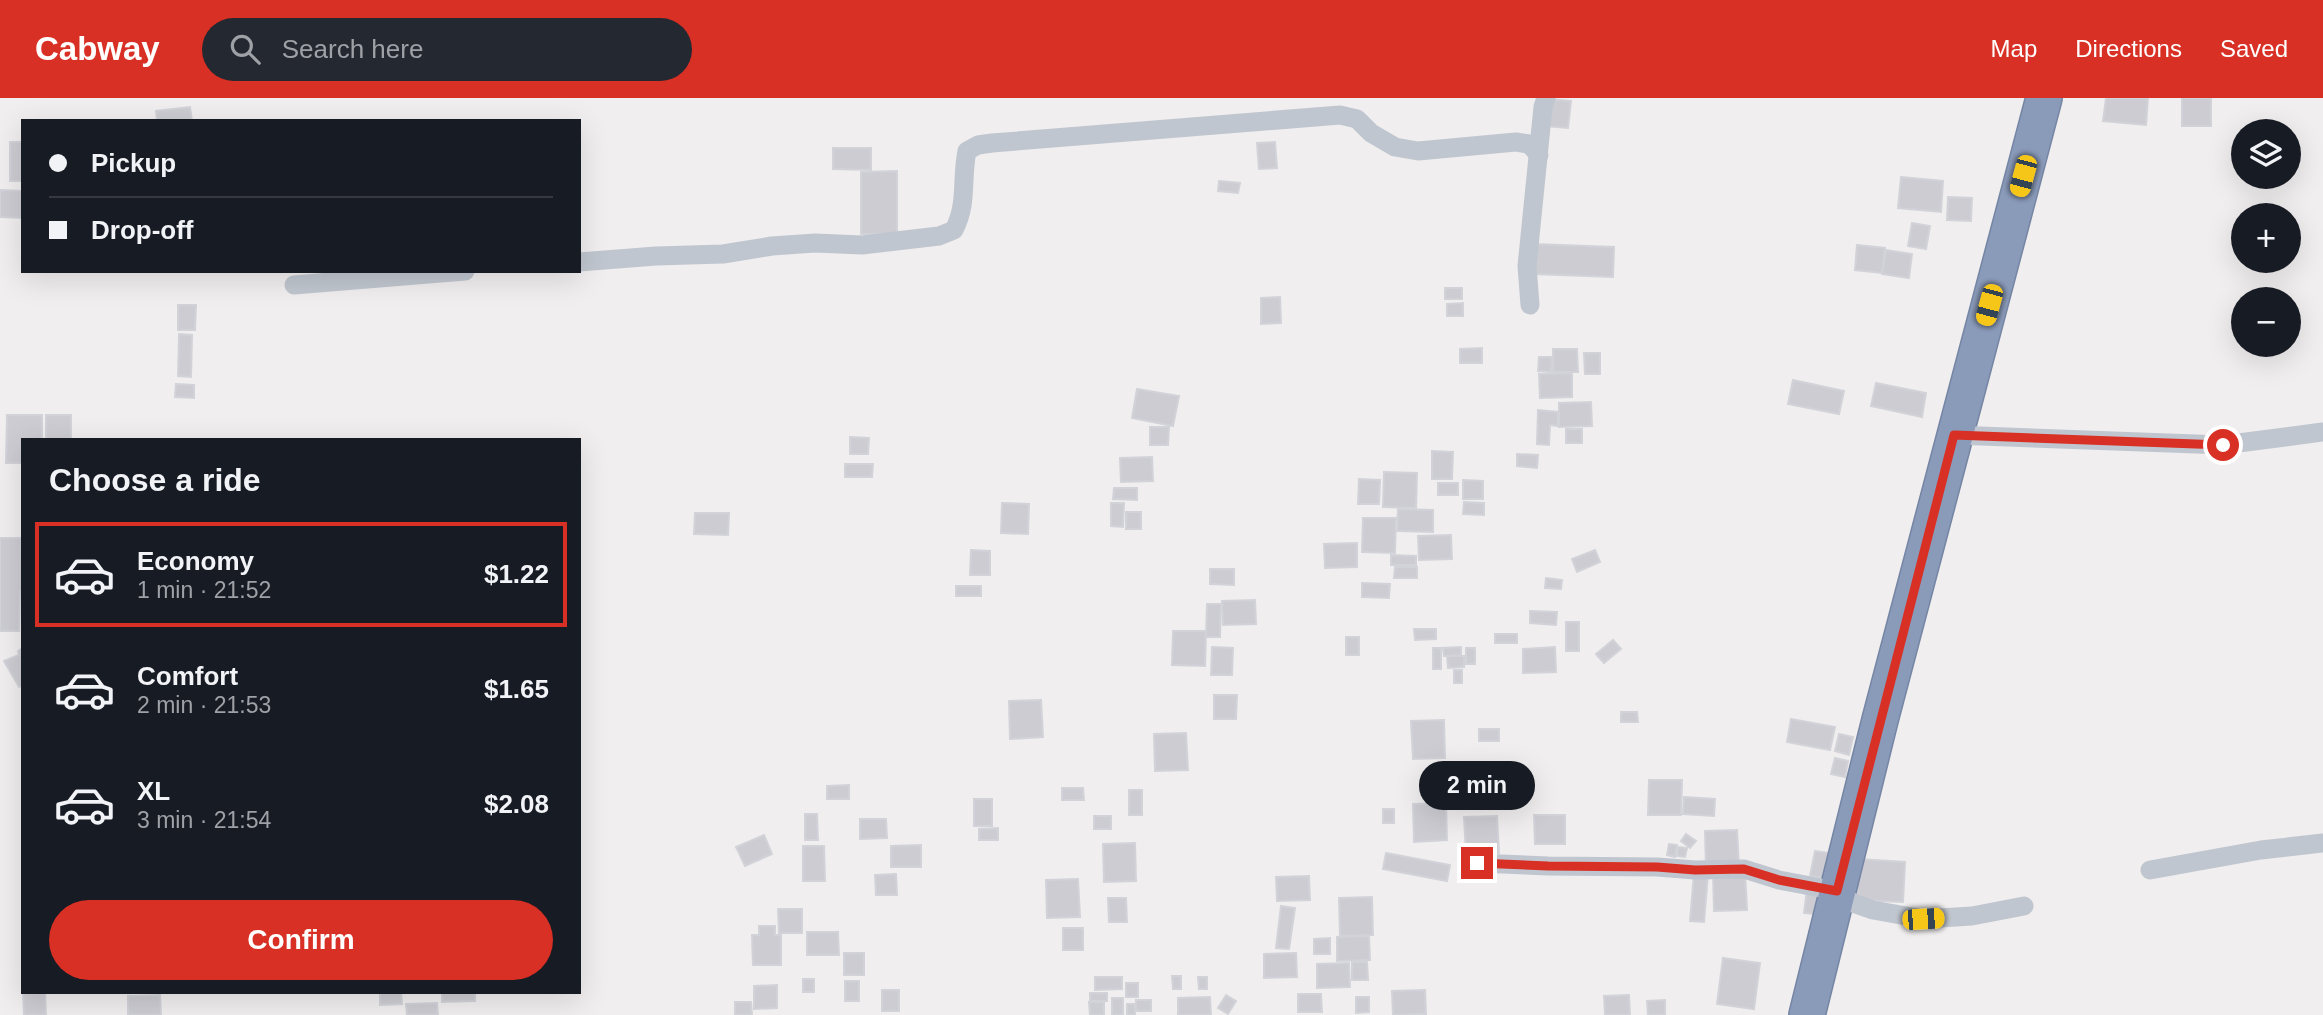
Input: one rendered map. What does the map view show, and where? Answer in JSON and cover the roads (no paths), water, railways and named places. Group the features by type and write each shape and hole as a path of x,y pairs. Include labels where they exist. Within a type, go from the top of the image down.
{"highway":[{"path":"1807,1015 1954,435 2044,98"}],"street":[{"path":"1530,305 1527,266 1546,98"},
{"path":"581,262 723,254 772,246 815,243 862,245 939,236 954,230 963,208 967,151 978,145 992,143 1340,115 1357,119 1371,133 1395,147 1418,151 1516,142 1529,144 1539,155"},
{"path":"294,285 441,273"},
{"path":"1954,435 2223,445 2323,432"},
{"path":"2150,870 2261,850 2323,843"},
{"path":"1477,863 1695,870 1744,869 1779,880 1837,891 1853,903 1873,910 1923,919 1972,916 2024,905"}]}
